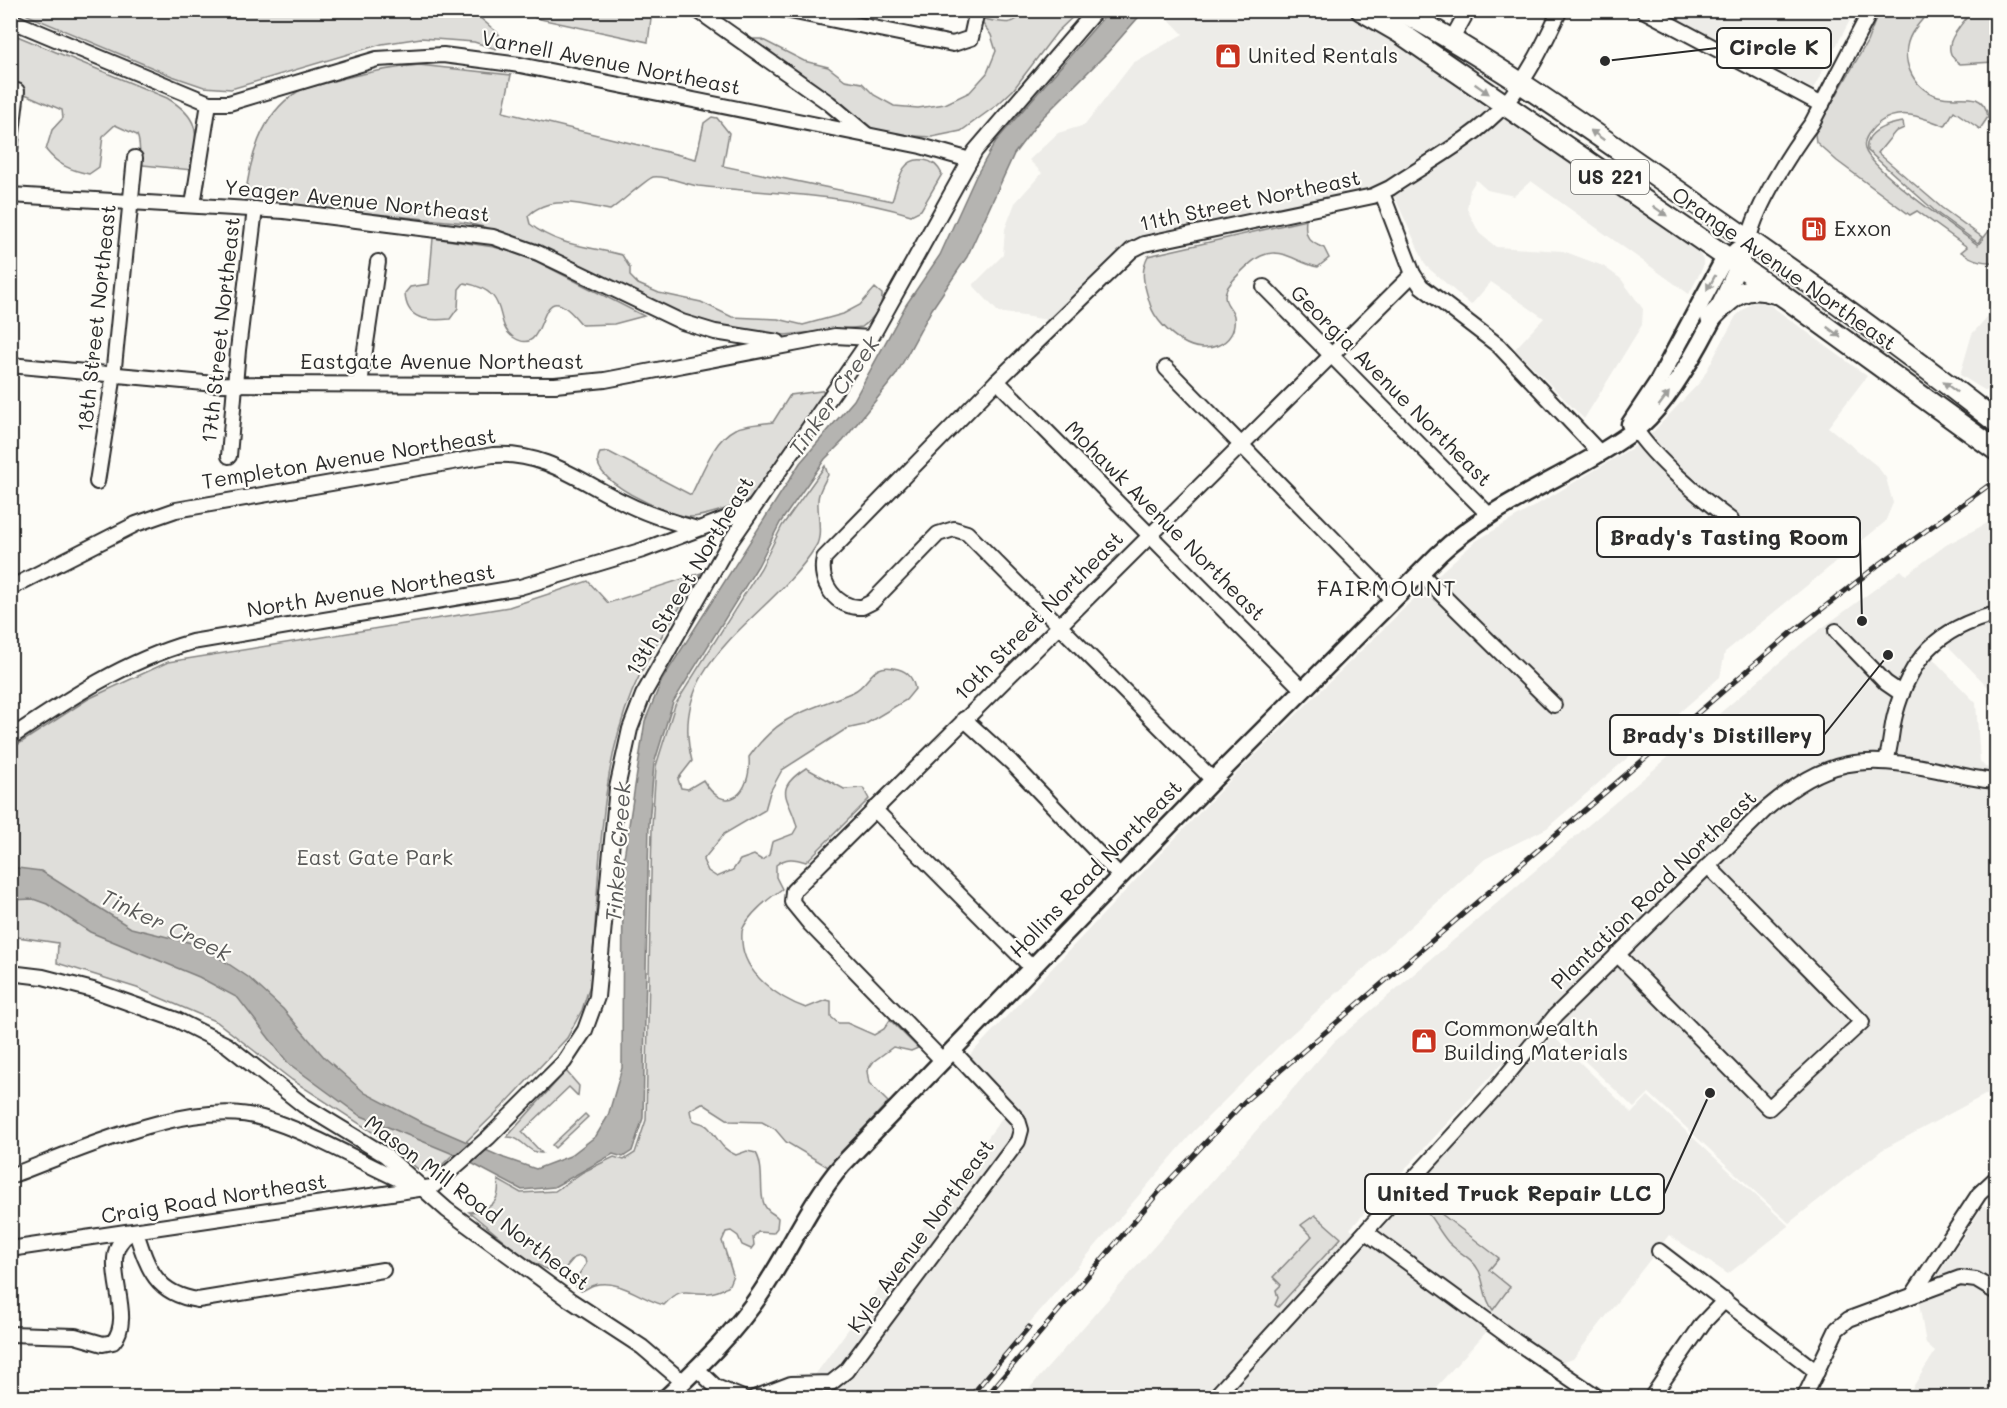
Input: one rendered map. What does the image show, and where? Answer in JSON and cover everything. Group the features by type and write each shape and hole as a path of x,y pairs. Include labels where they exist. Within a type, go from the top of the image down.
{"highway":[{"name":"Orange Avenue Northeast","path":"1361,10 1399,32 1786,298 1996,450"},
{"name":"Orange Avenue Northeast","path":"1399,10 1452,39 1521,82 1749,239 1996,422"},
{"path":"1711,318 1730,297 1745,289 1766,290 1786,298"}],"main road":[{"name":"Hollins Road Northeast","path":"666,1398 743,1318 761,1293 826,1184 1213,780 1459,535 1488,514 1629,434 1668,394 1711,318 1734,262 1749,239"},
{"name":"Hollins Road Northeast","path":"1629,434 1721,265 1734,262"}],"street":[{"path":"697,10 829,103 868,136"},
{"path":"785,10 953,44 971,38 977,10"},
{"name":"13th Street Northeast","path":"423,1189 441,1181 564,1062 589,1022 600,978 617,788 630,729 643,695 752,509 871,338 970,160 993,128 1096,10"},
{"path":"1452,39 1467,10"},
{"name":"11th Street Northeast","path":"1059,626 975,540 967,533 954,529 938,534 872,602 862,607 849,606 834,595 823,580 822,566 828,552 997,381 1136,247 1382,193 1487,121 1504,104 1521,82 1560,10"},
{"path":"1643,10 1822,105"},
{"name":"Hollins Road Northeast","path":"1749,239 1752,223 1799,139 1812,123 1872,10"},
{"name":"Varnell Avenue Northeast","path":"10,20 209,103 229,103 377,58 443,55 520,65 921,146 970,160"},
{"path":"10,150 17,91"},
{"name":"17th Street Northeast","path":"193,204 209,103"},
{"name":"18th Street Northeast","path":"97,482 113,374 135,159"},
{"path":"1382,193 1413,274 1428,292 1498,346 1599,452"},
{"name":"Yeager Avenue Northeast","path":"10,195 131,200 255,209 494,237 538,253 682,322 715,332 786,344"},
{"name":"17th Street Northeast","path":"229,456 255,209"},
{"path":"360,384 378,262"},
{"name":"10th Street Northeast","path":"878,994 810,924 790,899 792,891 1413,274"},
{"name":"Georgia Avenue Northeast","path":"1264,287 1488,514"},
{"name":"Eastgate Avenue Northeast","path":"10,364 179,382 235,384 574,384 835,336 871,338"},
{"path":"1166,368 1393,600"},
{"name":"Mohawk Avenue Northeast","path":"997,381 1303,690"},
{"path":"1629,434 1654,451 1714,508 1731,520"},
{"name":"Templeton Avenue Northeast","path":"10,588 136,524 176,510 493,455 535,458 578,477 639,510 697,530"},
{"name":"North Avenue Northeast","path":"10,738 105,677 166,649 192,642 520,587 643,550 752,509"},
{"path":"1420,573 1554,705"},
{"path":"1886,760 1902,694 1922,657 1947,632 1996,614"},
{"path":"1059,626 1213,780"},
{"path":"1836,631 1886,683 1902,694"},
{"path":"964,718 1011,762 1120,876"},
{"name":"Plantation Road Northeast","path":"1214,1398 1506,1078 1556,1016 1766,809 1804,780 1839,765 1886,760 1996,781"},
{"path":"874,809 1032,968"},
{"path":"1617,954 1769,1108 1862,1022 1708,866"},
{"name":"Mason Mill Road Northeast","path":"10,974 43,977 93,990 177,1020 213,1037 303,1105 385,1155 423,1189 528,1271 642,1347 683,1382"},
{"name":"Kyle Avenue Northeast","path":"754,1398 791,1384 831,1383 846,1371 1018,1140 1021,1130 1018,1120 878,994"},
{"path":"10,1176 159,1123 204,1114 233,1113 263,1118 292,1129 423,1189"},
{"path":"1914,1293 1979,1194 1996,1178"},
{"name":"Craig Road Northeast","path":"10,1249 423,1189"},
{"path":"1366,1232 1515,1341 1599,1398"},
{"path":"10,1334 75,1335 103,1344 113,1342 121,1321 116,1259 119,1243 132,1233 149,1269 160,1284 175,1294 198,1300 383,1270"},
{"path":"1659,1251 1817,1372"},
{"path":"1804,1398 1843,1323 1914,1293 1968,1278 1996,1292"},
{"path":"1650,1398 1703,1323 1725,1300"},
{"path":"696,1368 716,1387 743,1398"}],"shaded area":[{"path":"1160,10 1342,11 1411,51 1696,248 1703,260 1703,267 1689,294 1531,181 1514,196 1487,190 1476,180 1470,190 1467,209 1479,233 1496,247 1563,251 1603,266 1621,279 1643,309 1642,325 1584,419 1515,349 1544,318 1491,282 1471,305 1426,266 1396,200 1384,183 1364,191 1139,237 1118,252 1048,320 998,312 973,285 1003,255 1005,229 1015,203 1042,173 1029,160 1058,133 1085,125 1133,63 1183,34"},
{"path":"1855,10 1813,89 1660,11"},
{"path":"1109,11 1144,11 1108,52 1040,120 1014,154 967,257 932,309 896,375 843,441 825,459 780,523 758,566 673,702 654,764 649,824 643,1118 632,1151 623,1157 613,1154 554,1187 522,1190 458,1156 359,1115 288,1063 238,998 199,977 90,932 47,904 33,899 11,900 10,867 41,871 131,928 200,945 248,977 283,1009 324,1057 365,1093 421,1122 504,1158 536,1169 570,1156 596,1136 608,1116 622,1068 623,864 645,721 662,680 800,463 854,400 906,305 940,255 976,176 996,141"},
{"path":"1760,302 1770,305 1867,376 1828,427 1877,466 1886,478 1893,503 1885,522 1725,652 1720,677 1547,828 1485,859 1284,1041 1194,1131 966,1397 817,1397 815,1375 1013,1103 969,1056 1236,774 1442,571 1476,541 1637,445 1652,433 1701,381 1736,316 1751,303"},
{"path":"1996,307 1996,383 1986,391 1960,375 1972,334"},
{"path":"1995,519 1996,695 1947,645 1941,648 1933,659 1976,703 1980,761 1985,767 1996,769 1996,1089 1882,1150 1789,1223 1649,1093 1634,1108 1542,1020 1350,1229 1488,1330 1427,1397 1021,1398 1334,1042 1807,639 1901,570 1906,575 1946,545"},
{"path":"1553,1036 1632,1113 1648,1096 1789,1226 1728,1274 1669,1235 1573,1359 1560,1363 1379,1231"},
{"path":"1984,1205 1996,1219 1996,1397 1906,1398 1935,1352 1926,1344 1919,1303"}],"green space":[{"path":"24,11 472,11 499,34 500,45 496,49 474,42 421,38 382,44 231,89 204,87 172,76 27,15"},
{"path":"537,11 652,11 648,42 535,18"},
{"path":"1024,11 1079,11 1057,32 1013,90 997,105 961,131 932,137 898,135 871,128 755,43 754,39 761,39 804,61 828,67 845,80 862,83 874,95 894,106 918,108 945,104 970,92 987,73 996,51 991,35 983,24 983,19 1012,22"},
{"path":"1879,11 1929,11 1908,42 1906,52 1910,71 1921,87 1938,96 1979,100 1985,106 1988,117 1980,129 1954,111 1945,126 1913,115 1896,115 1874,127 1866,138 1865,149 1871,159 1898,185 1978,245 1996,222 1996,262 1978,260 1961,252 1967,247 1917,211 1910,215 1837,161 1816,142 1815,134 1867,42"},
{"path":"1972,11 1996,11 1996,60 1994,62 1960,64 1953,58 1950,51 1952,38"},
{"path":"10,33 167,98 178,106 186,113 195,128 192,170 143,165 137,135 115,125 103,136 99,167 89,174 70,169 60,163 46,150 52,130 63,118 62,110 11,88"},
{"path":"419,65 511,75 503,112 696,159 704,123 712,117 717,118 729,133 723,166 892,201 901,173 910,162 930,161 942,174 921,210 911,215 832,198 698,186 669,178 653,177 610,210 578,204 556,203 536,209 528,216 530,224 551,237 622,255 630,268 630,276 638,284 659,293 701,302 732,317 778,319 803,325 843,314 860,305 875,288 882,294 881,304 876,313 862,327 785,335 725,328 674,313 504,232 467,223 245,201 253,155 265,126 284,102 297,92 311,87 367,73"},
{"path":"1903,122 1904,128 1895,132 1878,153 1942,208 1982,237 1978,243 1937,213 1867,150 1867,143 1873,133 1884,127"},
{"path":"1306,220 1307,235 1324,248 1329,258 1318,267 1276,253 1261,256 1252,262 1236,277 1226,291 1226,302 1234,316 1234,327 1231,335 1218,346 1200,348 1191,346 1173,335 1155,315 1144,280 1145,262 1148,256"},
{"path":"433,238 494,247 526,256 644,316 614,324 582,325 566,308 556,304 549,308 534,338 525,342 513,337 507,331 496,300 489,293 479,287 464,283 459,289 458,308 450,319 434,320 420,317 409,309 405,293 410,287 429,284"},
{"path":"829,390 753,496 727,509 701,516 679,515 648,503 616,485 604,474 598,463 600,453 609,452 691,495 714,449 727,434 744,426 773,422 790,395"},
{"path":"825,466 828,475 818,497 819,530 816,546 797,572 727,642 708,667 694,694 688,725 692,761 678,779 681,788 688,789 703,780 711,791 720,797 728,799 735,797 742,791 746,782 749,757 760,742 783,722 853,692 882,668 898,669 910,676 915,689 906,700 864,725 846,729 782,770 770,792 765,810 724,834 703,860 708,871 717,877 733,870 740,860 754,855 762,860 769,855 772,842 793,834 797,827 786,789 795,776 806,768 844,789 863,788 869,799 806,862 790,859 776,865 776,877 782,889 760,906 746,922 742,933 744,954 764,983 795,1004 806,1008 826,1000 831,1001 831,1017 838,1023 847,1023 874,1035 884,1029 890,1020 918,1048 911,1051 893,1047 874,1061 867,1071 869,1083 888,1102 828,1167 786,1142 775,1129 762,1122 730,1121 702,1103 690,1110 693,1119 706,1125 731,1153 736,1155 747,1151 756,1153 761,1167 762,1198 768,1210 778,1218 777,1228 773,1233 758,1232 753,1237 754,1245 751,1249 742,1245 738,1236 731,1231 726,1232 722,1241 733,1275 728,1287 716,1292 681,1293 664,1305 612,1284 594,1285 581,1291 576,1287 575,1280 586,1264 585,1259 580,1256 574,1258 561,1273 550,1270 525,1257 469,1212 483,1210 493,1204 498,1194 498,1180 521,1193 555,1191 583,1172 614,1157 624,1160 635,1153 646,1120 652,826 656,766 675,705 761,568 782,526"},
{"name":"East Gate Park","path":"701,573 647,662 632,692 620,727 605,799 590,985 582,1010 567,1038 506,1103 440,1167 426,1171 418,1169 377,1135 292,1080 217,1022 137,988 57,963 58,943 11,936 11,749 88,699 168,662 509,607 588,581 608,603"},
{"path":"566,1071 579,1086 578,1096 569,1087 522,1132 542,1153 533,1151 517,1139 507,1137"},
{"path":"585,1114 588,1117 555,1148 552,1145"},
{"path":"1423,1200 1499,1258 1489,1270 1510,1287 1493,1310 1487,1300 1476,1266 1448,1242 1419,1204"},
{"path":"1315,1215 1341,1238 1278,1307 1275,1305 1278,1298 1276,1290 1281,1285 1273,1277 1312,1236 1301,1225"}],"railway":[{"path":"985,1398 1164,1186 1246,1100 1790,634 1877,566 1996,480"},
{"path":"969,1398 1029,1327"}],"place":[{"name":"United Rentals","path":"1228,56"},
{"name":"Circle K","path":"1605,61"},
{"name":"Exxon","path":"1814,229"},
{"name":"Brady's Tasting Room","path":"1862,621"},
{"name":"Brady's Distillery","path":"1888,655"},
{"name":"Commonwealth Building Materials","path":"1424,1041"},
{"name":"United Truck Repair LLC","path":"1710,1093"}],"district":[{"name":"FAIRMOUNT","path":"1387,588"}],"water label":[{"name":"Tinker Creek","path":"834,396"},
{"name":"Tinker Creek","path":"618,852"},
{"name":"Tinker Creek","path":"166,925"}]}
